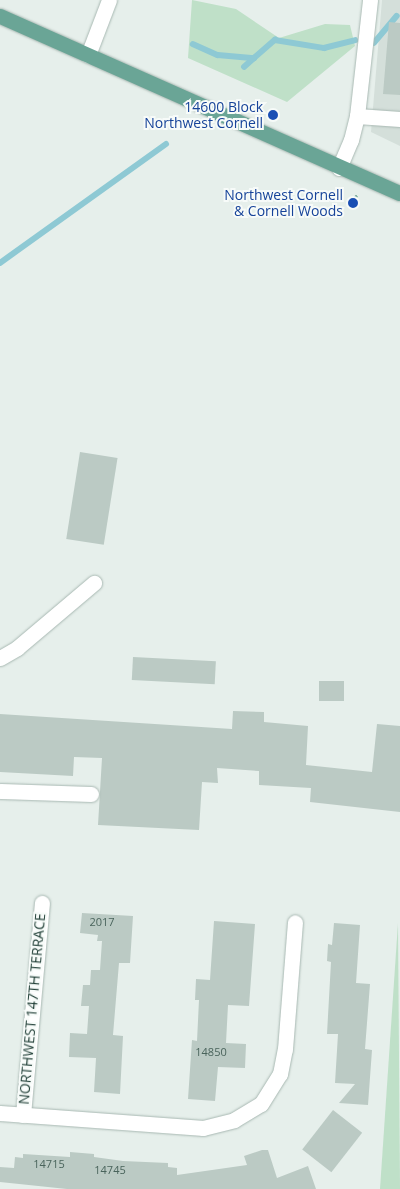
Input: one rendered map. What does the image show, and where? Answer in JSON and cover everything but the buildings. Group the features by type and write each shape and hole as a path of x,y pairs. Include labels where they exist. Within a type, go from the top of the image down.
{"main road":[{"path":"0,16 339,168 400,193"}],"street":[{"path":"88,55 109,0"},
{"path":"339,168 351,140 357,116 370,0"},
{"path":"357,116 400,119"},
{"path":"0,658 17,648 94,583"},
{"path":"0,791 91,794"},
{"name":"NORTHWEST 147TH TERRACE","path":"23,1115 42,903"},
{"path":"0,1113 203,1128 234,1120 261,1104 280,1074 285,1049 295,922"}],"shaded area":[{"path":"382,0 400,0 400,146 371,132"}],"green space":[{"path":"192,0 236,9 279,38 325,24 350,25 355,46 287,102 188,58"},
{"path":"398,923 400,1189 380,1189"}],"waterway":[{"path":"374,43 397,16"},
{"path":"193,44 218,55 254,58 275,40 324,48 355,40"},
{"path":"244,67 254,58"},
{"path":"0,263 166,144"}],"place":[{"name":"14600 Block Northwest Cornell","path":"273,115"},
{"name":"Northwest Cornell & Cornell Woods","path":"353,203"}]}
